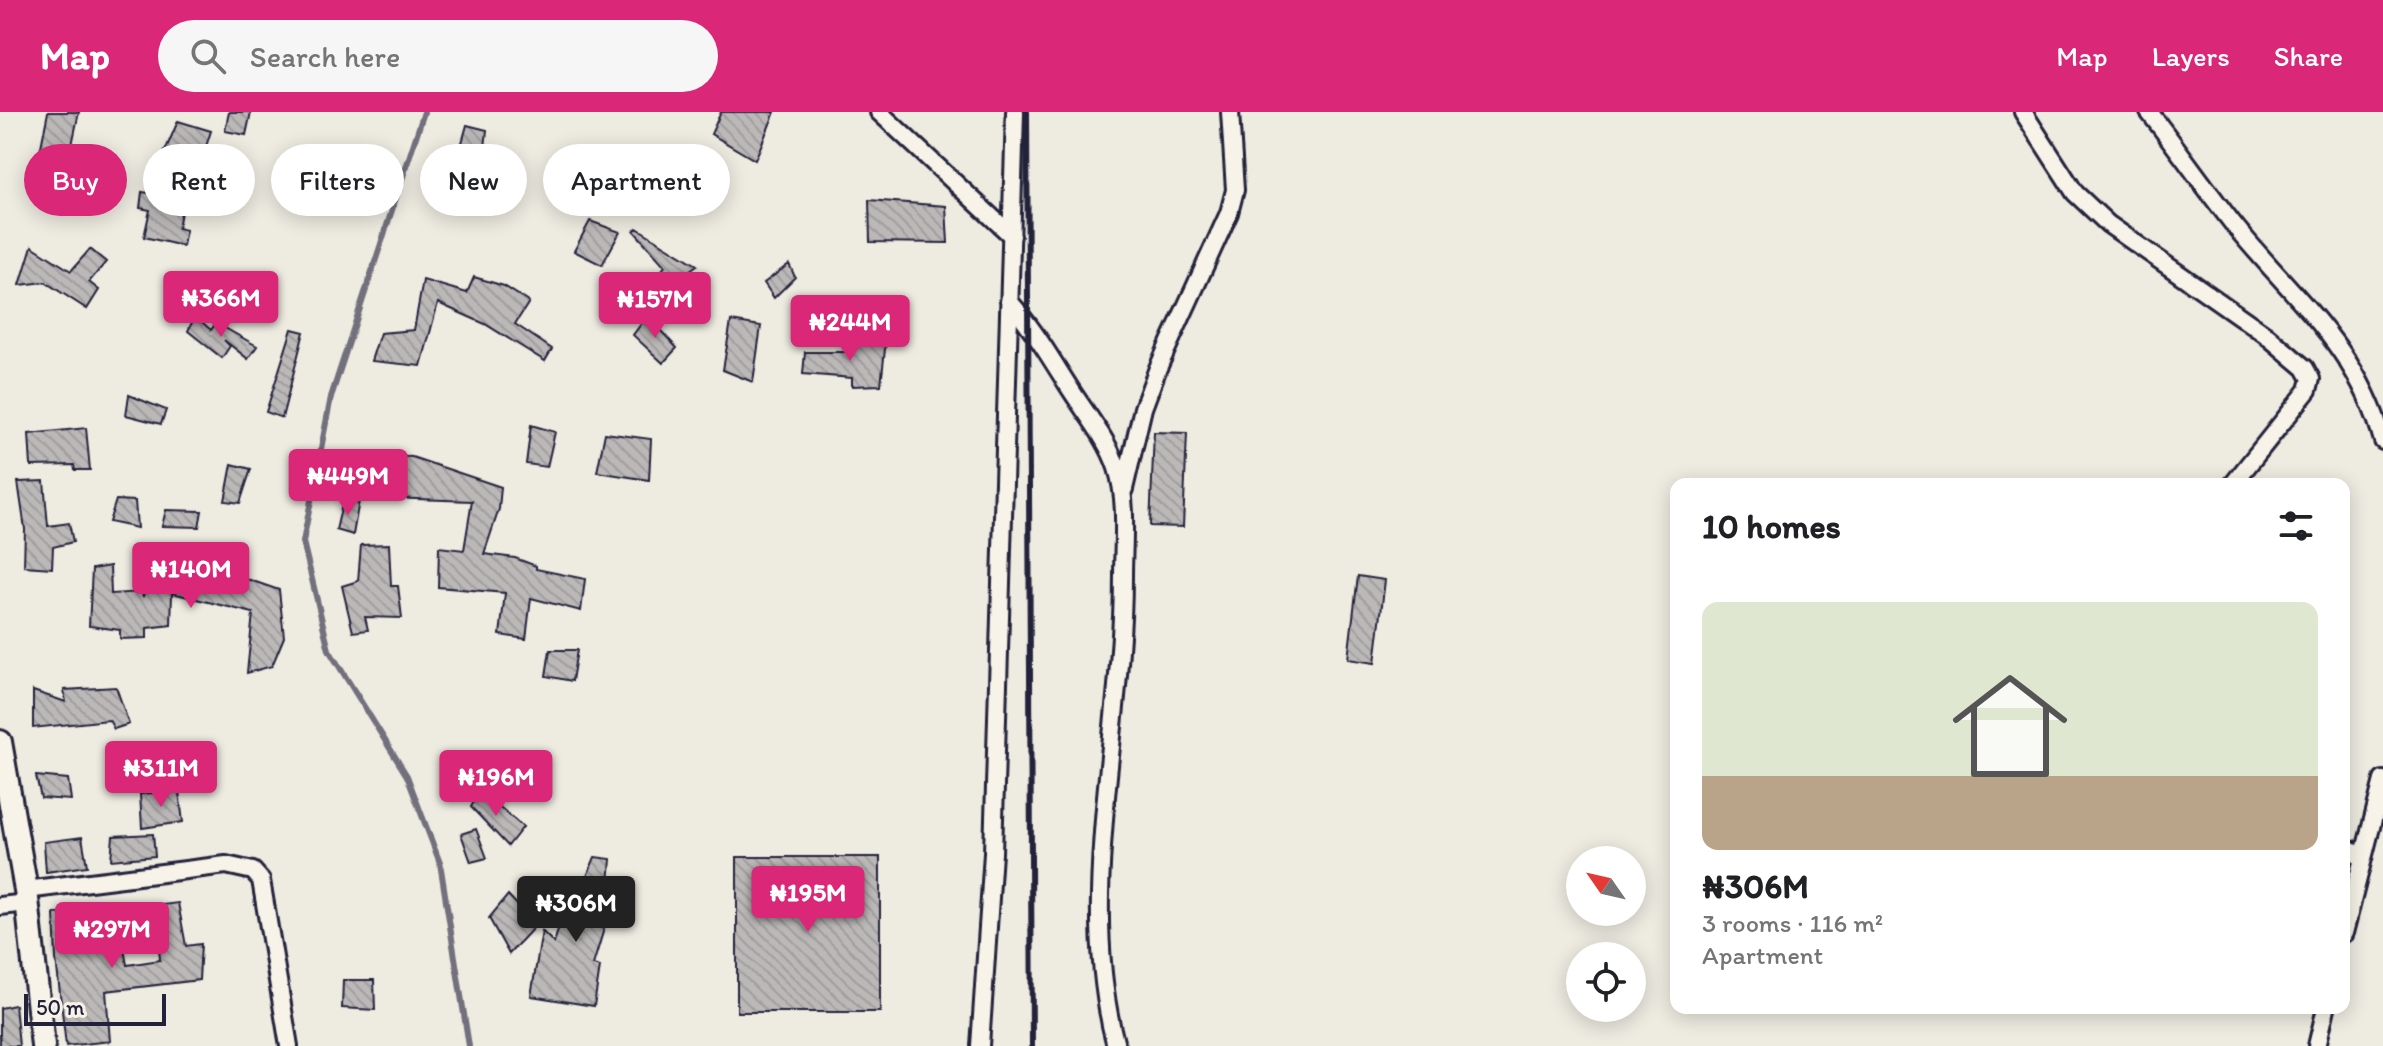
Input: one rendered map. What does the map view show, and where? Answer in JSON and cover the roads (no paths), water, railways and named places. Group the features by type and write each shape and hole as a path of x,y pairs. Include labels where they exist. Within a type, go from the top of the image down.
{"main road":[{"path":"0,742 26,896 43,1046"}],"street":[{"path":"879,112 1012,236"},
{"path":"980,1046 993,853 1015,112"},
{"path":"1122,494 1143,408 1158,368 1229,213 1235,190 1230,112"},
{"path":"2023,112 2075,193 2108,224 2265,334 2305,368 2311,379 2308,390 2238,478"},
{"path":"2149,112 2235,226 2357,371 2375,409 2383,441"},
{"path":"1009,301 1028,323 1102,437 1117,467 1122,494 1123,636 1100,905 1101,974 1116,1046"},
{"path":"2350,908 2383,780"},
{"path":"2350,849 2362,858"},
{"path":"0,906 26,896 226,865 253,871 261,880 289,1046"},
{"path":"2317,1046 2325,1014"}],"waterway":[{"path":"424,112 331,397 303,542 329,650 407,776 440,863 469,1046"}],"railway":[{"path":"1027,112 1032,1046"}]}
